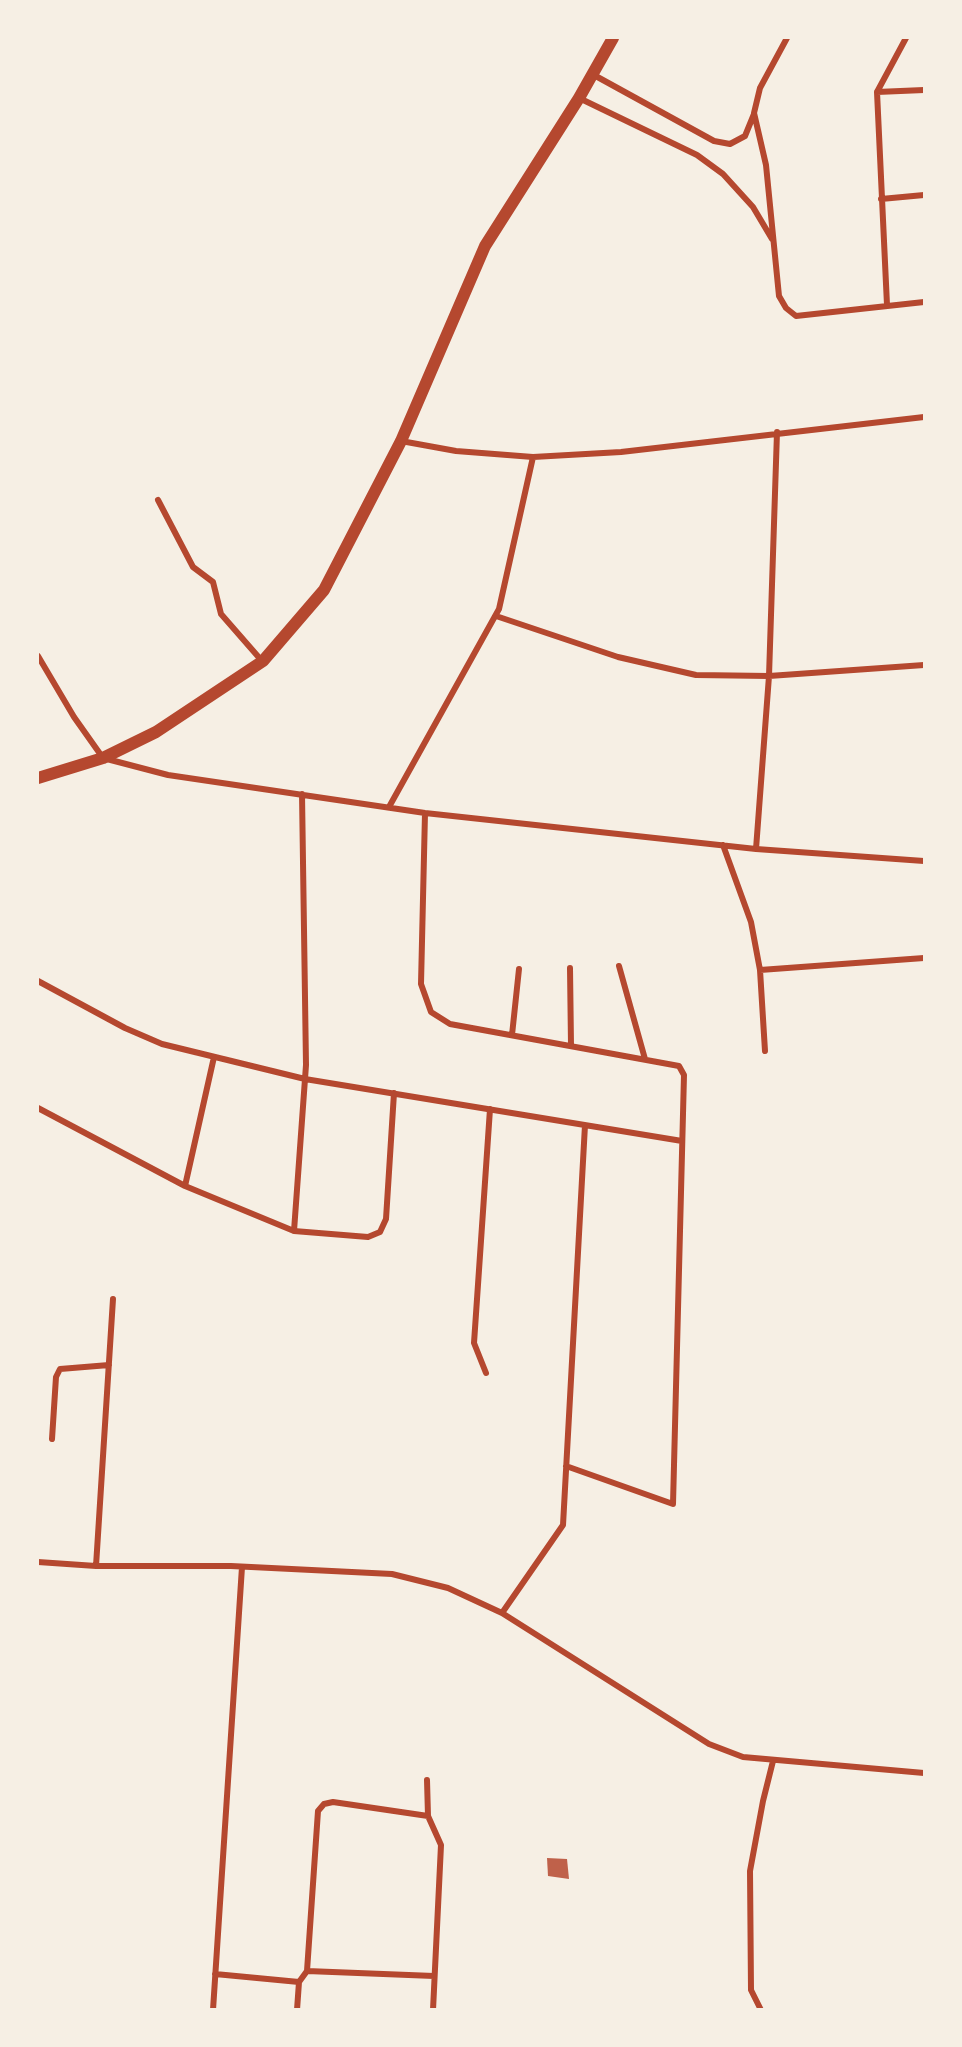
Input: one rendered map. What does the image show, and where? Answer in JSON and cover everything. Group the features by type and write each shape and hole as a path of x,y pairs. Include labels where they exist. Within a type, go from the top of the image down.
{"main road":[{"path":"38,778 103,758 156,732 263,661 324,590 401,441 485,246 579,98 613,38"}],"street":[{"path":"592,74 714,141 730,144 745,136 760,88 787,38"},
{"path":"887,305 877,92 906,38"},
{"path":"877,92 924,90"},
{"path":"579,98 697,155 723,174 753,207 774,242"},
{"path":"754,113 766,165 779,296 786,308 796,316 924,302"},
{"path":"881,199 924,195"},
{"path":"401,441 456,452 533,457 621,452 777,432 924,417"},
{"path":"756,849 769,676 777,432"},
{"path":"389,807 496,616 533,457"},
{"path":"158,500 192,567 213,582 221,614 263,661"},
{"path":"496,616 618,657 696,675 769,676 924,665"},
{"path":"38,656 56,690 103,758 168,775 425,813 756,849 924,861"},
{"path":"294,1231 305,1079 302,794"},
{"path":"425,813 422,984 431,1012 450,1024 679,1065 684,1076 673,1504 566,1466"},
{"path":"723,845 751,922 760,970 765,1051"},
{"path":"760,970 924,958"},
{"path":"619,966 645,1059"},
{"path":"570,968 571,1045"},
{"path":"512,1035 519,969"},
{"path":"38,981 125,1028 162,1044 214,1057 305,1079 682,1141"},
{"path":"185,1186 214,1057"},
{"path":"38,1108 185,1186 294,1231 368,1237 380,1232 386,1219 394,1094"},
{"path":"486,1373 474,1343 490,1109"},
{"path":"502,1613 563,1525 585,1125"},
{"path":"96,1566 113,1299"},
{"path":"52,1439 56,1377 60,1369 109,1365"},
{"path":"38,1562 96,1566 242,1567 392,1574 447,1588 502,1613 709,1744 743,1757 924,1773"},
{"path":"213,2010 242,1567"},
{"path":"761,2010 751,1990 750,1871 773,1761"},
{"path":"427,1780 428,1816 441,1845 433,2010"},
{"path":"297,2010 299,1982 307,1971 318,1811 324,1804 333,1802 428,1816"},
{"path":"307,1971 434,1976"},
{"path":"215,1974 299,1982"}],"building":[{"path":"547,1858 567,1859 569,1879 548,1876"}]}
